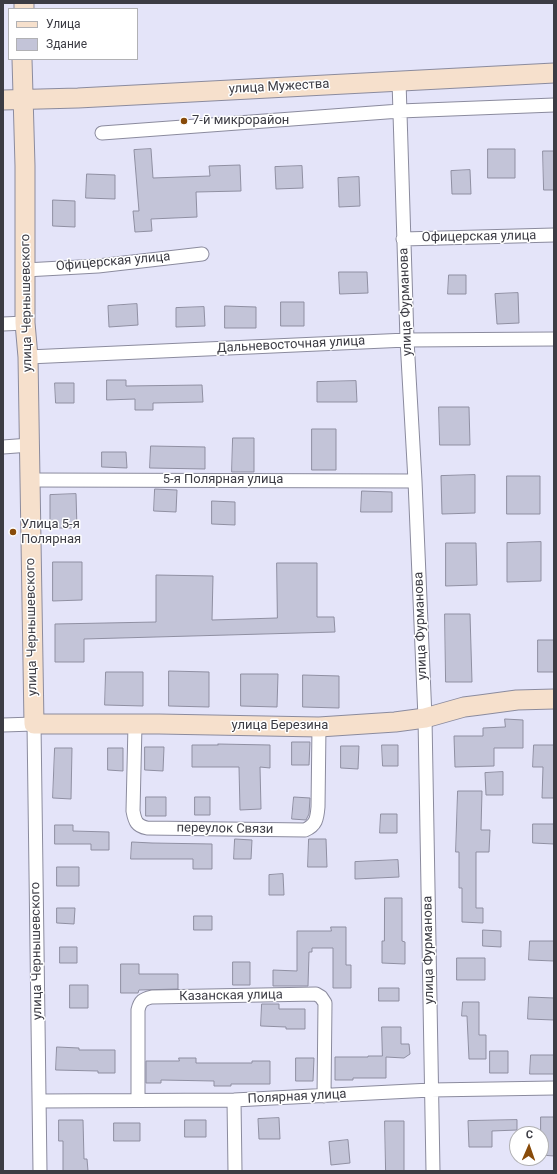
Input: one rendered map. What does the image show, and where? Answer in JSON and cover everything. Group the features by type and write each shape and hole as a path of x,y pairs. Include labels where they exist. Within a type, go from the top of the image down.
{"street":[{"name":"улица Чернышевского","path":"22,60 25,323 28,357 31,480 40,1171"},
{"name":"улица Мужества","path":"3,100 78,98 554,73"},
{"name":"улица Фурманова","path":"399,81 407,340 415,481 425,718 433,1171"},
{"path":"102,133 400,111 554,105"},
{"name":"Офицерская улица","path":"403,239 554,235"},
{"name":"Офицерская улица","path":"25,270 98,266 202,254"},
{"path":"3,324 25,323"},
{"name":"Дальневосточная улица","path":"28,357 407,340 554,339"},
{"path":"3,447 30,445"},
{"name":"5-я Полярная улица","path":"31,480 415,481"},
{"name":"улица Березина","path":"3,725 319,727 395,722 425,718 464,707 516,700 554,700"},
{"name":"переулок Связи","path":"135,725 134,820 139,826 171,829 305,830 312,826 317,820 318,808 319,727"},
{"name":"Казанская улица","path":"138,1100 138,1010 140,1003 145,999 152,997 316,994 321,997 325,1003 324,1096"},
{"name":"Полярная улица","path":"40,1101 234,1100 432,1090 554,1088"},
{"path":"234,1100 235,1171"}],"building":[{"path":"151,149 153,178 210,176 209,166 240,165 241,191 196,192 197,217 151,219 152,231 135,232 133,211 139,211 134,150"},
{"path":"488,149 515,149 515,178 488,178"},
{"path":"543,151 554,151 554,190 544,190"},
{"path":"302,166 303,188 276,189 275,167"},
{"path":"470,170 471,194 452,194 451,171"},
{"path":"87,174 115,175 115,199 86,198"},
{"path":"359,177 360,206 339,207 338,178"},
{"path":"53,200 75,201 75,227 53,226"},
{"path":"339,272 367,272 368,293 340,294"},
{"path":"449,275 466,275 466,294 448,294"},
{"path":"518,293 519,323 497,324 495,294"},
{"path":"281,302 304,302 304,326 281,326"},
{"path":"137,304 138,325 109,327 108,306"},
{"path":"225,306 256,307 256,328 225,328"},
{"path":"204,307 205,326 176,327 176,308"},
{"path":"107,380 126,380 126,386 202,385 203,402 153,403 153,410 135,410 135,399 107,400"},
{"path":"356,381 357,402 317,402 317,382"},
{"path":"55,383 74,383 74,403 56,403"},
{"path":"439,407 469,407 470,445 440,445"},
{"path":"312,429 336,429 336,470 312,470"},
{"path":"233,438 254,438 254,472 232,472"},
{"path":"151,446 205,447 205,469 150,468"},
{"path":"102,452 126,452 127,468 102,467"},
{"path":"475,475 475,513 442,514 441,476"},
{"path":"507,476 540,476 540,514 507,514"},
{"path":"155,489 177,490 176,512 154,511"},
{"path":"362,491 392,492 392,512 361,512"},
{"path":"76,494 77,528 50,528 50,495"},
{"path":"212,501 235,502 235,525 212,524"},
{"path":"541,542 541,581 507,582 507,543"},
{"path":"446,543 476,543 477,585 446,586"},
{"path":"53,562 82,562 82,600 53,601"},
{"path":"277,563 317,563 317,617 334,617 335,632 84,639 84,662 55,662 55,624 156,622 156,575 213,576 212,620 277,618"},
{"path":"445,614 470,614 472,682 446,682"},
{"path":"538,640 554,640 554,672 538,672"},
{"path":"169,671 209,672 209,707 169,706"},
{"path":"106,672 143,672 143,706 105,705"},
{"path":"241,674 278,674 277,707 241,706"},
{"path":"303,675 339,676 339,708 303,707"},
{"path":"505,719 523,720 523,748 494,748 494,766 455,767 454,736 483,736 483,728 505,727"},
{"path":"292,742 310,742 309,765 292,765"},
{"path":"192,745 270,745 270,768 260,767 261,809 240,810 239,767 192,767"},
{"path":"382,745 398,745 398,766 383,766"},
{"path":"534,745 554,745 554,798 542,798 543,767 533,767"},
{"path":"341,746 359,746 358,769 341,768"},
{"path":"145,747 164,747 163,771 145,770"},
{"path":"55,748 72,748 71,799 53,798"},
{"path":"108,748 123,748 123,771 108,770"},
{"path":"503,772 503,795 486,795 485,773"},
{"path":"458,791 482,791 481,830 490,830 489,852 476,852 476,908 483,908 483,923 462,922 462,888 459,888 459,852 456,852"},
{"path":"146,797 166,797 166,816 146,816"},
{"path":"195,797 210,797 210,815 195,815"},
{"path":"294,797 310,798 309,814 306,820 292,819"},
{"path":"381,814 397,814 397,833 380,833"},
{"path":"533,824 554,824 554,844 533,843"},
{"path":"55,825 73,825 73,831 109,832 109,850 91,850 91,844 55,844"},
{"path":"235,839 252,840 251,859 234,859"},
{"path":"309,839 326,839 327,867 308,867"},
{"path":"132,842 212,844 212,869 193,869 193,859 131,859"},
{"path":"398,860 399,877 355,879 355,862"},
{"path":"57,867 79,867 79,886 57,886"},
{"path":"283,874 284,895 269,895 269,875"},
{"path":"385,898 402,898 402,941 405,942 405,964 382,963"},
{"path":"57,908 75,908 74,924 57,923"},
{"path":"194,916 212,916 212,930 194,930"},
{"path":"331,927 346,927 346,965 351,965 351,988 333,988 333,948 312,948 312,952 309,952 308,986 273,986 273,970 297,971 297,931 331,931"},
{"path":"483,930 501,931 501,947 483,946"},
{"path":"530,941 554,941 554,961 529,960"},
{"path":"60,947 77,947 77,963 60,963"},
{"path":"457,958 485,958 485,980 457,980"},
{"path":"233,962 250,962 250,985 233,985"},
{"path":"121,964 139,964 139,974 178,974 178,989 139,990 138,993 121,993"},
{"path":"70,985 88,985 88,1008 70,1008"},
{"path":"379,988 399,988 399,1001 379,1001"},
{"path":"529,997 554,998 554,1020 528,1019"},
{"path":"463,1002 479,1002 479,1035 486,1035 486,1059 469,1059 467,1016 462,1016"},
{"path":"262,1004 279,1004 279,1009 305,1009 305,1029 286,1029 286,1027 261,1026"},
{"path":"382,1027 401,1027 401,1044 409,1044 410,1054 404,1058 386,1057 386,1078 353,1078 353,1080 335,1080 335,1057 382,1056"},
{"path":"57,1047 79,1048 79,1050 115,1050 115,1073 56,1070"},
{"path":"490,1051 508,1051 508,1073 490,1073"},
{"path":"531,1055 554,1055 554,1074 530,1074"},
{"path":"179,1058 196,1058 196,1063 252,1063 252,1061 270,1061 270,1084 231,1084 231,1086 214,1086 214,1081 161,1080 161,1083 146,1083 146,1061 179,1061"},
{"path":"296,1058 314,1058 313,1081 296,1081"},
{"path":"541,1117 554,1117 554,1156 549,1156 549,1126 541,1126"},
{"path":"279,1118 280,1139 259,1139 258,1119"},
{"path":"59,1120 83,1120 84,1159 87,1159 88,1171 63,1171 63,1141 59,1141"},
{"path":"185,1120 206,1120 206,1137 185,1137"},
{"path":"517,1120 517,1126 509,1126 509,1130 492,1131 492,1147 469,1147 468,1121"},
{"path":"385,1121 404,1121 404,1171 386,1171"},
{"path":"114,1123 140,1123 140,1141 114,1141"},
{"path":"348,1140 350,1163 331,1165 329,1142"}],"place":[{"name":"7-й микрорайон","path":"184,121"},
{"name":"Улица 5-я Полярная","path":"13,532"}]}
